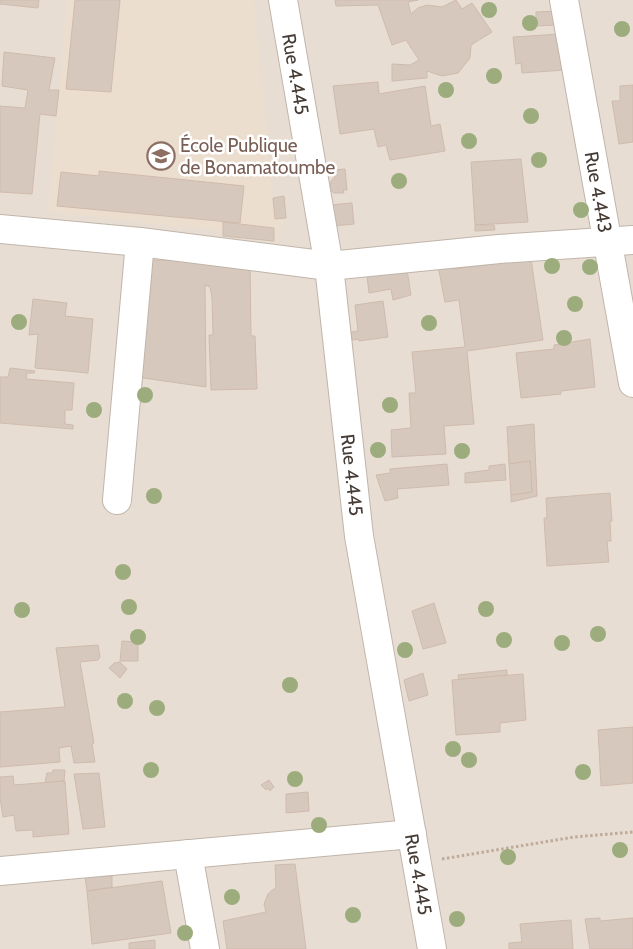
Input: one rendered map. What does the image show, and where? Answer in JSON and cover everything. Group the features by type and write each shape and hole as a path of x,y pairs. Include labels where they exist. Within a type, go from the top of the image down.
{"street":[{"name":"Rue 4.445","path":"283,0 329,266 359,536 432,949"},
{"name":"Rue 4.443","path":"564,0 621,241 633,383"},
{"path":"0,229 140,242 329,266 499,249 621,241"},
{"path":"117,500 140,242"},
{"path":"0,871 412,834"},
{"path":"188,854 205,949"}],"path":[{"path":"417,863 574,837 633,832"}],"shaded area":[{"path":"0,0 633,0 633,949 0,949"},
{"name":"École Publique de Bonamatoumbe","path":"67,0 254,0 273,198 284,196 286,218 274,241 223,236 223,231 48,212"}],"building":[{"path":"0,0 39,0 38,8 0,4"},
{"path":"75,0 120,0 111,92 66,89"},
{"path":"335,0 418,0 408,2 411,14 418,8 427,5 442,7 456,0 462,9 472,3 492,32 471,45 470,58 458,73 442,76 427,71 427,78 392,81 392,64 410,65 419,60 406,40 392,45 378,5 336,6"},
{"path":"557,11 558,25 536,26 536,12"},
{"path":"560,34 565,70 522,73 521,63 516,64 513,37"},
{"path":"4,52 55,58 49,90 59,90 56,116 40,114 32,194 0,192 0,106 25,108 28,90 2,86"},
{"path":"378,82 379,94 425,86 431,126 440,124 445,151 390,160 386,145 378,147 374,129 340,134 333,86"},
{"path":"633,85 633,142 619,144 612,101 620,101 620,86"},
{"path":"521,159 528,222 475,225 471,162"},
{"path":"345,169 347,190 343,190 344,193 334,193 330,190 331,181 335,177 335,170"},
{"path":"99,171 244,186 240,223 57,206 61,172 99,176"},
{"path":"284,196 286,218 275,219 273,198"},
{"path":"352,203 354,224 333,226 330,205"},
{"path":"223,222 274,228 274,241 223,236"},
{"path":"475,225 494,225 495,230 475,231"},
{"path":"531,259 543,340 467,351 474,424 444,426 446,454 392,457 391,430 411,428 409,393 416,393 412,352 465,347 459,300 445,302 438,266 453,264 454,269"},
{"path":"152,260 250,262 251,336 255,336 257,389 211,390 209,335 213,335 212,298 210,287 205,285 206,387 136,377"},
{"path":"407,270 411,295 393,300 391,289 369,293 367,276"},
{"path":"33,299 67,303 65,316 93,319 88,373 35,368 38,334 29,335"},
{"path":"383,301 388,337 359,341 359,339 352,340 351,332 358,331 355,305"},
{"path":"590,339 595,387 561,391 561,394 521,398 516,353 554,349 554,345"},
{"path":"10,368 35,371 34,373 27,373 26,379 74,383 72,410 65,410 65,424 73,425 73,429 0,423 0,377 8,377"},
{"path":"534,424 537,496 511,502 511,495 532,492 530,461 509,464 507,427"},
{"path":"530,461 532,492 511,495 509,464"},
{"path":"447,464 449,485 397,489 398,498 385,501 376,475 390,473 390,469"},
{"path":"505,464 506,480 465,483 465,473 489,470 489,466"},
{"path":"610,493 612,521 610,521 611,541 607,541 609,562 547,566 544,518 547,518 546,498"},
{"path":"434,603 446,643 423,649 412,611"},
{"path":"122,641 138,642 138,661 120,661"},
{"path":"98,645 100,657 98,660 80,662 94,743 92,744 95,762 74,763 71,746 59,748 60,762 0,767 0,712 65,707 56,648"},
{"path":"120,662 127,669 120,678 109,668 114,663"},
{"path":"507,670 507,675 459,680 458,675"},
{"path":"423,673 428,695 409,701 404,680"},
{"path":"523,674 526,720 500,723 500,732 456,735 452,680"},
{"path":"633,727 633,783 601,786 598,730"},
{"path":"53,770 65,770 64,781 45,783 47,773 52,773"},
{"path":"99,773 105,827 83,829 74,774"},
{"path":"13,776 14,785 65,781 69,834 33,837 33,830 16,831 14,815 3,817 0,798 0,777"},
{"path":"269,780 274,787 270,791 261,785"},
{"path":"308,792 309,811 286,813 286,794"},
{"path":"295,864 306,949 227,949 223,921 266,912 264,904 268,894 276,887 275,865"},
{"path":"112,876 112,887 87,891 85,877"},
{"path":"162,881 171,933 92,944 87,891"},
{"path":"600,918 600,921 633,918 633,949 590,949 585,919"},
{"path":"571,920 573,949 509,949 509,943 522,942 520,924"},
{"path":"155,940 155,949 129,949 129,943"}],"place":[{"name":"École Publique de Bonamatoumbe","path":"161,156"}]}
